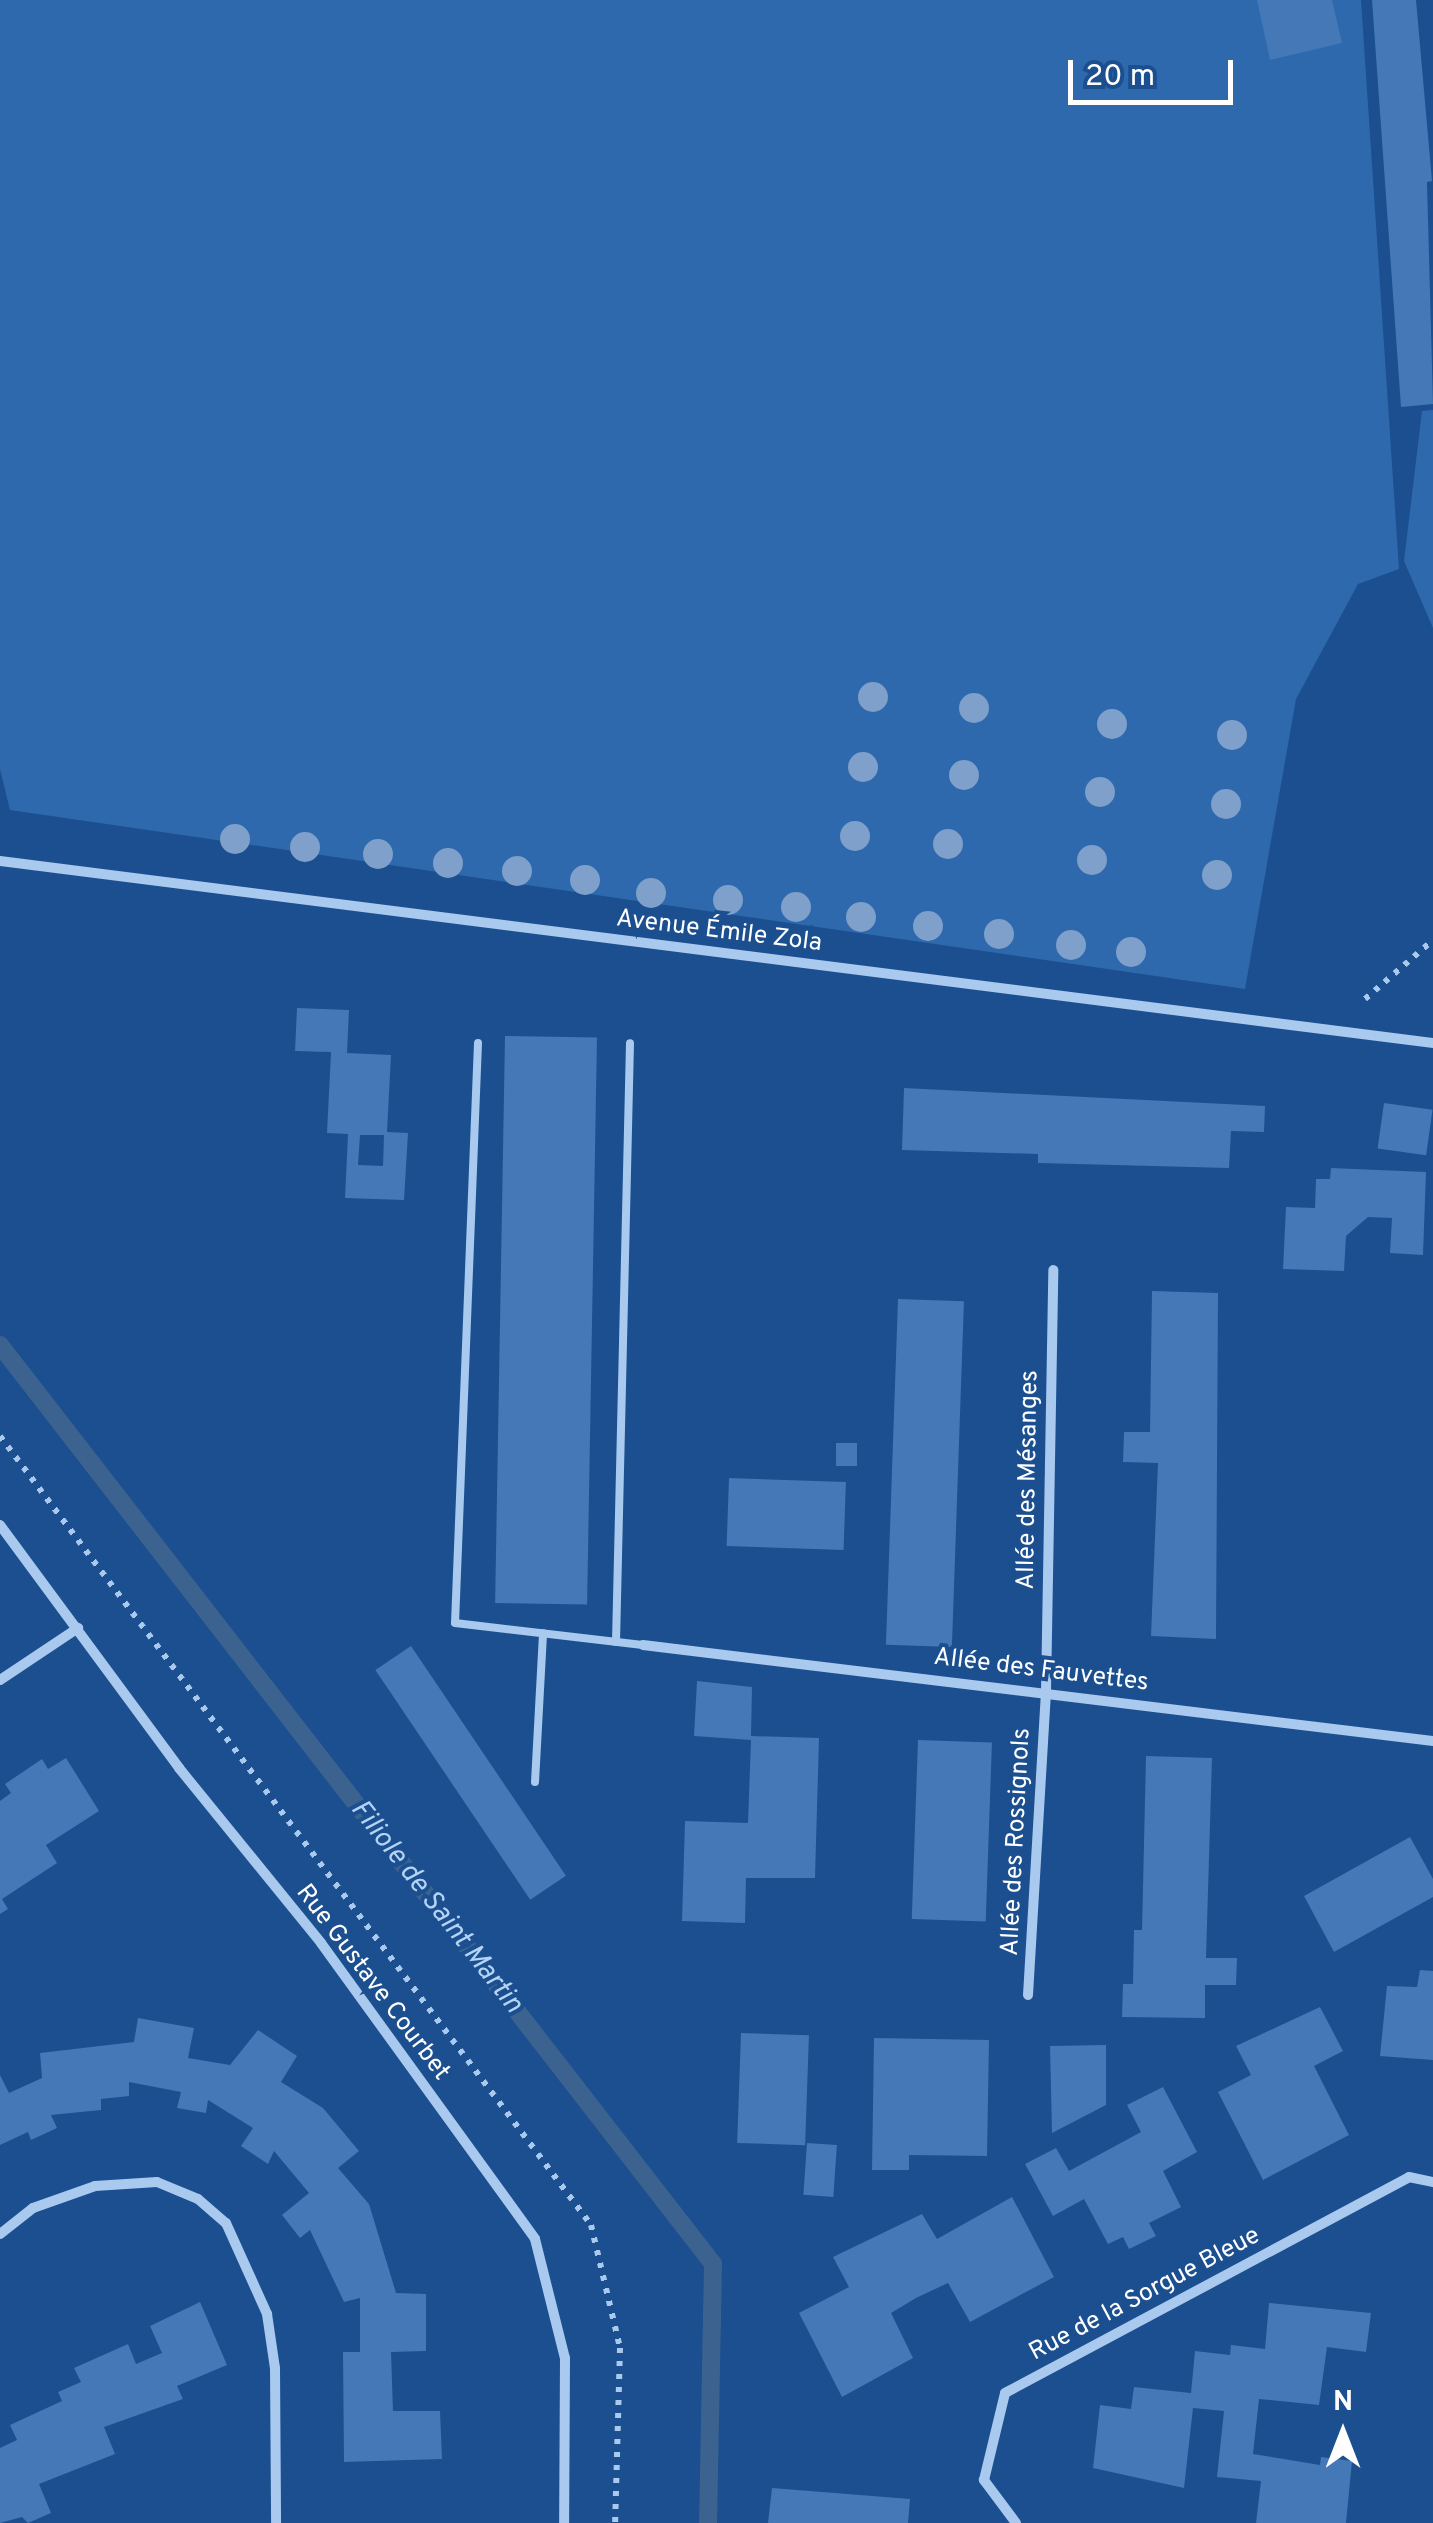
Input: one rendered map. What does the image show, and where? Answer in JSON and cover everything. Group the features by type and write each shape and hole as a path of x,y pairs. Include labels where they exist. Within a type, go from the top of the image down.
{"street":[{"name":"Avenue Émile Zola","path":"0,861 1433,1043"},
{"name":"Allée des Mésanges","path":"1046,1691 1053,1270"},
{"name":"Rue Gustave Courbet","path":"0,1525 179,1768 320,1943 535,2238 565,2358 564,2523"},
{"path":"0,1680 78,1628"},
{"name":"Allée des Fauvettes","path":"644,1644 1433,1740"},
{"name":"Allée des Rossignols","path":"1028,1996 1046,1691"},
{"name":"Rue de la Sorgue Bleue","path":"1016,2523 984,2480 1005,2393 1408,2177 1433,2182"},
{"path":"0,2234 33,2208 96,2186 157,2182 198,2199 226,2223 267,2314 275,2368 276,2523"}],"lane":[{"path":"478,1043 454,1622 644,1644"},
{"path":"616,1642 630,1043"},
{"path":"535,1782 543,1633"}],"path":[{"path":"1330,1030 1433,940"}],"shaded area":[{"path":"0,0 1361,0 1399,569 1358,584 1296,699 1245,989 10,810 0,769"},
{"path":"1433,410 1433,628 1404,561 1422,411"}],"building":[{"path":"1257,0 1332,0 1342,43 1270,60"},
{"path":"1372,0 1416,0 1432,181 1427,182 1433,404 1401,407"},
{"path":"297,1008 349,1010 347,1053 391,1055 387,1132 408,1133 404,1200 345,1198 348,1134 327,1133 331,1052 295,1051","holes":["360,1135 384,1135 383,1166 358,1165"]},
{"path":"505,1036 597,1038 587,1605 495,1603"},
{"path":"904,1088 1265,1106 1264,1132 1231,1131 1229,1168 1038,1163 1038,1154 902,1150"},
{"path":"1384,1103 1433,1110 1426,1155 1378,1149"},
{"path":"1331,1168 1426,1172 1423,1255 1390,1253 1392,1218 1368,1217 1346,1236 1344,1271 1283,1269 1286,1207 1315,1208 1316,1179 1330,1179"},
{"path":"1152,1291 1218,1293 1216,1639 1151,1636 1158,1463 1123,1462 1124,1432 1150,1432"},
{"path":"898,1299 964,1301 952,1647 886,1645"},
{"path":"836,1443 857,1443 857,1466 836,1466"},
{"path":"729,1478 846,1482 844,1550 727,1546"},
{"path":"411,1646 566,1876 530,1900 375,1670"},
{"path":"697,1681 752,1687 751,1736 819,1738 815,1878 746,1878 745,1923 682,1921 685,1821 748,1823 751,1740 694,1736"},
{"path":"918,1740 992,1743 986,1921 912,1919"},
{"path":"1146,1756 1212,1758 1206,1958 1237,1958 1236,1985 1205,1985 1205,2018 1122,2017 1123,1984 1133,1984 1134,1930 1142,1930"},
{"path":"66,1758 99,1811 46,1845 57,1863 2,1899 8,1909 0,1914 0,1801 11,1793 5,1784 42,1759 48,1769"},
{"path":"1410,1837 1433,1879 1433,1897 1334,1952 1304,1896"},
{"path":"1420,1970 1433,1971 1433,2060 1380,2056 1387,1986 1417,1987"},
{"path":"1320,2007 1343,2051 1314,2066 1349,2135 1263,2180 1218,2092 1251,2075 1236,2046"},
{"path":"138,2018 194,2028 188,2058 230,2065 258,2030 297,2056 281,2082 323,2108 359,2151 338,2168 369,2204 396,2293 426,2294 426,2351 391,2352 393,2411 440,2411 442,2459 344,2462 343,2352 360,2352 360,2298 344,2302 310,2230 300,2238 282,2215 309,2193 274,2151 268,2164 241,2146 253,2128 208,2100 206,2113 177,2108 181,2092 129,2082 129,2096 101,2099 101,2110 51,2115 57,2128 31,2140 28,2132 0,2145 0,2075 9,2093 42,2078 40,2053 134,2042"},
{"path":"741,2033 809,2035 805,2145 737,2143"},
{"path":"874,2038 989,2040 987,2156 909,2155 909,2170 872,2170"},
{"path":"1106,2045 1106,2105 1052,2133 1050,2046"},
{"path":"1163,2087 1197,2152 1163,2171 1181,2207 1149,2223 1156,2236 1129,2249 1123,2237 1108,2244 1084,2199 1053,2216 1025,2164 1056,2148 1069,2171 1141,2132 1127,2105"},
{"path":"807,2143 837,2145 833,2197 803,2195"},
{"path":"1012,2197 1054,2277 970,2322 948,2283 916,2298 891,2313 913,2358 842,2397 799,2313 849,2287 833,2257 922,2214 937,2239"},
{"path":"200,2302 227,2365 177,2386 183,2399 104,2427 115,2454 39,2484 51,2513 28,2523 22,2517 0,2523 0,2448 17,2440 10,2425 62,2401 58,2392 81,2382 74,2368 128,2344 136,2364 162,2353 150,2326"},
{"path":"1269,2303 1371,2313 1366,2352 1327,2347 1319,2405 1259,2399 1253,2454 1320,2465 1321,2457 1352,2461 1346,2523 1256,2523 1261,2481 1217,2477 1224,2411 1193,2408 1184,2488 1093,2468 1100,2405 1131,2409 1134,2387 1191,2393 1195,2351 1230,2355 1231,2345 1265,2349"},
{"path":"772,2488 910,2499 908,2523 768,2523"}],"waterway":[{"name":"Filiole de Saint Martin","path":"0,1345 713,2264 708,2523"}]}
